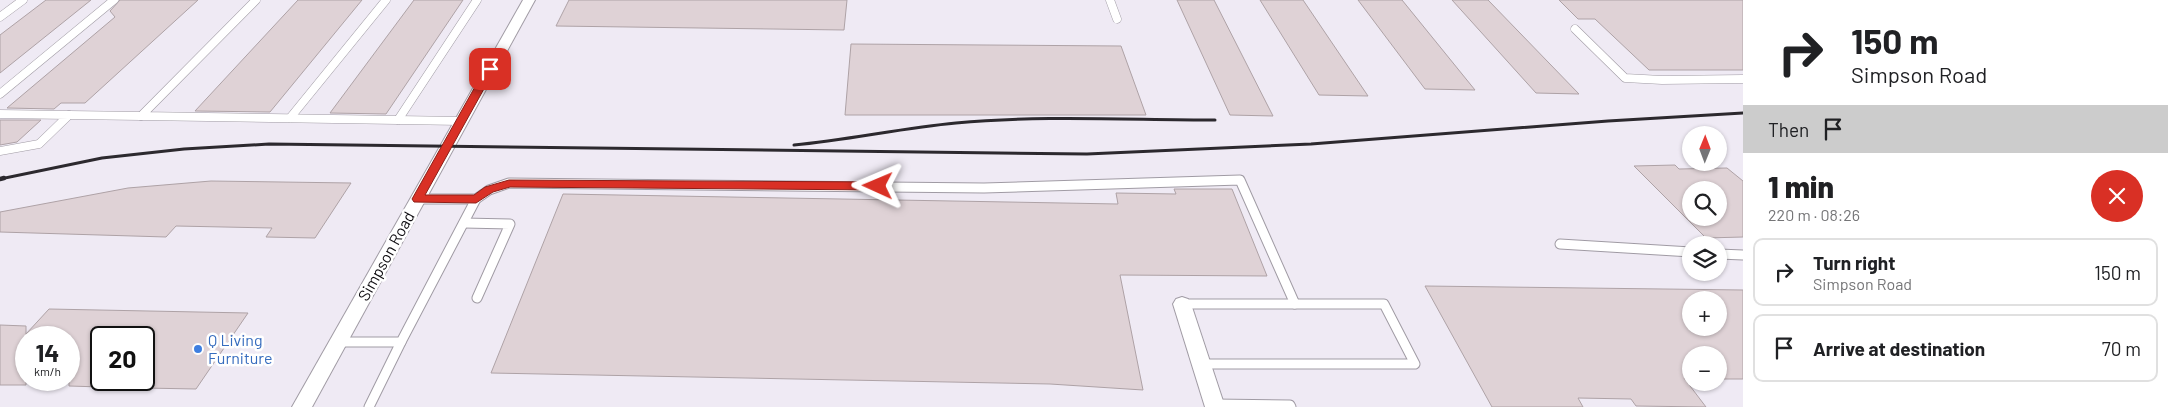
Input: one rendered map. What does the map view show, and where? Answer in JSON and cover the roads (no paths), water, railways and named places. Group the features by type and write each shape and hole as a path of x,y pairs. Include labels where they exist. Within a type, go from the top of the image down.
{"street":[{"name":"Simpson Road","path":"302,407 529,0"},
{"path":"1182,304 1215,406"}],"lane":[{"path":"0,17 23,0"},
{"path":"0,94 114,0"},
{"path":"141,116 256,0"},
{"path":"290,118 386,0"},
{"path":"398,120 477,0"},
{"path":"1110,0 1117,18"},
{"path":"1575,28 1625,78 1662,80 1743,79"},
{"path":"0,114 461,121"},
{"path":"0,151 38,144 69,115"},
{"path":"369,407 476,199 489,190 509,183 984,188 1240,180 1295,304"},
{"path":"418,199 476,199"},
{"path":"464,222 510,224 477,298"},
{"path":"1560,244 1682,251"},
{"path":"1727,254 1743,255"},
{"path":"1182,304 1384,304 1416,364 1201,364"},
{"path":"338,342 401,342"},
{"path":"1215,406 1290,405 1291,407"}],"railway":[{"path":"4,178 0,179 102,158 184,149 269,144 1087,154 1311,144 1608,121 1743,113"},
{"path":"794,145 936,125 1021,119 1215,120"}],"place":[{"name":"Q Living Furniture","path":"198,349"}]}
